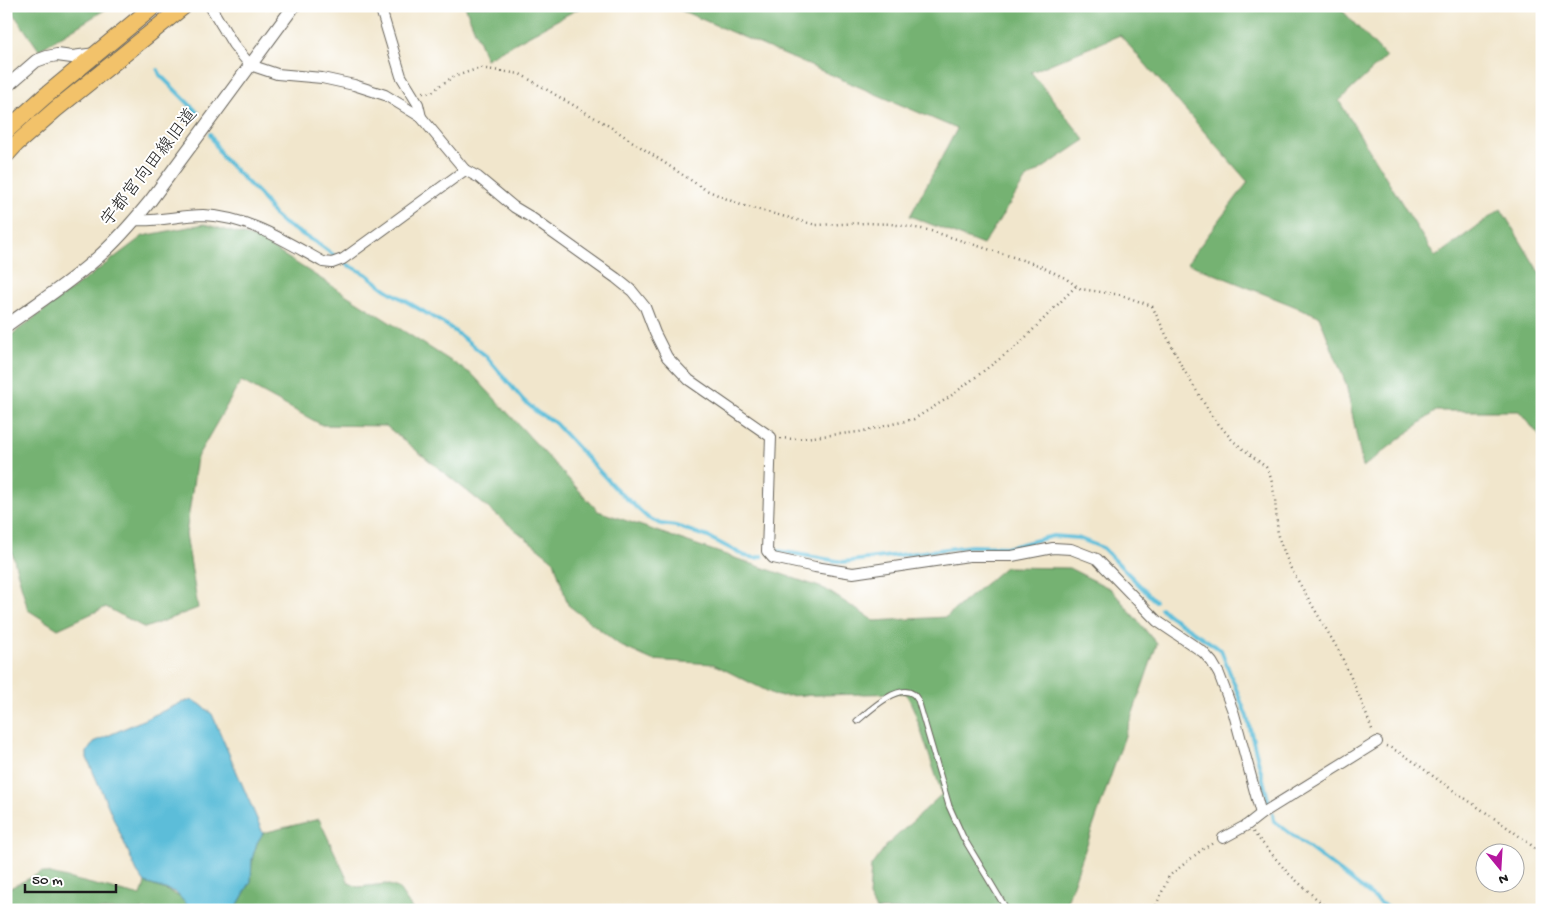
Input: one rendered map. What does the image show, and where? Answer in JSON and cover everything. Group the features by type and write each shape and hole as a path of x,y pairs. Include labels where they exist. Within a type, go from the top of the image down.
{"main road":[{"path":"6,131 154,6"},
{"path":"6,155 56,109 184,6"}],"street":[{"path":"210,6 233,44 250,66 277,74 322,78 354,85 385,95 420,117 465,170 478,178 514,208 529,216 624,284 645,307 667,357 689,380 771,437 768,551 773,558 854,573 969,556 1012,556 1053,548 1071,548 1097,559 1157,621 1203,652 1220,674 1234,714 1261,814"},
{"name":"宇都宮向田線旧道","path":"6,326 75,277 97,258 134,220 151,200 294,6"},
{"path":"380,6 401,76 418,104 420,117"},
{"path":"6,87 36,61 56,55 72,57 96,54"},
{"path":"134,220 144,221 204,215 243,221 265,229 324,262 332,263 343,259 465,170"},
{"path":"1224,838 1248,825 1261,814 1377,742"}],"lane":[{"path":"857,721 894,692 906,691 913,694 918,700 949,806 963,837 1007,910"}],"path":[{"path":"409,89 431,93 454,77 480,68 520,74 609,126 704,189 741,205 816,225 890,224 928,230 1038,265 1065,278 1080,289 1121,295 1152,306 1182,367 1212,416 1234,440 1266,467 1271,478 1275,499 1278,536 1290,566 1340,653 1377,742 1397,750 1524,839 1542,854"},
{"path":"771,437 794,439 836,435 859,432 914,419 948,398 1018,345 1076,286"},
{"path":"1248,825 1288,873 1328,910"},
{"path":"1154,910 1169,876 1202,849 1224,838"}],"green space":[{"path":"8,6 111,6 39,50"},
{"path":"465,6 583,6 486,59"},
{"path":"671,6 1338,6 1386,57 1339,101 1435,257 1501,209 1542,277 1542,439 1519,411 1436,411 1363,467 1346,384 1319,316 1187,263 1248,182 1120,35 1031,72 1085,140 1025,180 983,245 910,216 957,129"},
{"path":"204,224 258,239 473,375 598,511 825,589 874,621 946,617 1005,567 1069,568 1111,589 1157,644 1064,910 876,910 869,897 871,866 886,846 942,794 914,710 906,693 777,696 713,664 652,660 621,646 568,605 554,561 386,426 322,425 241,381 197,457 186,534 198,608 145,628 106,607 58,629 28,610 6,531 6,339 143,236"},
{"path":"319,819 349,883 358,887 386,884 398,888 413,910 235,910 251,881 252,859 257,843 263,833"},
{"path":"42,872 141,896 145,883 183,899 192,910 6,910 6,890"}],"water":[{"path":"192,700 212,714 263,833 257,843 252,859 251,881 235,910 192,910 175,892 145,883 137,872 87,758 87,752 94,742 183,702"}],"waterway":[{"path":"158,70 160,75 198,113"},
{"path":"210,134 222,157 260,195 275,216 335,256"},
{"path":"346,264 366,274 387,290 448,326 486,356 523,400 538,413 554,422 614,487 648,518 661,524 676,526 708,537 745,556 756,558 762,556"},
{"path":"773,550 843,562 971,546 1010,547 1053,536 1078,538 1103,548 1155,601"},
{"path":"1161,608 1221,650 1247,717 1269,803"},
{"path":"1273,814 1274,821 1390,910"}]}
